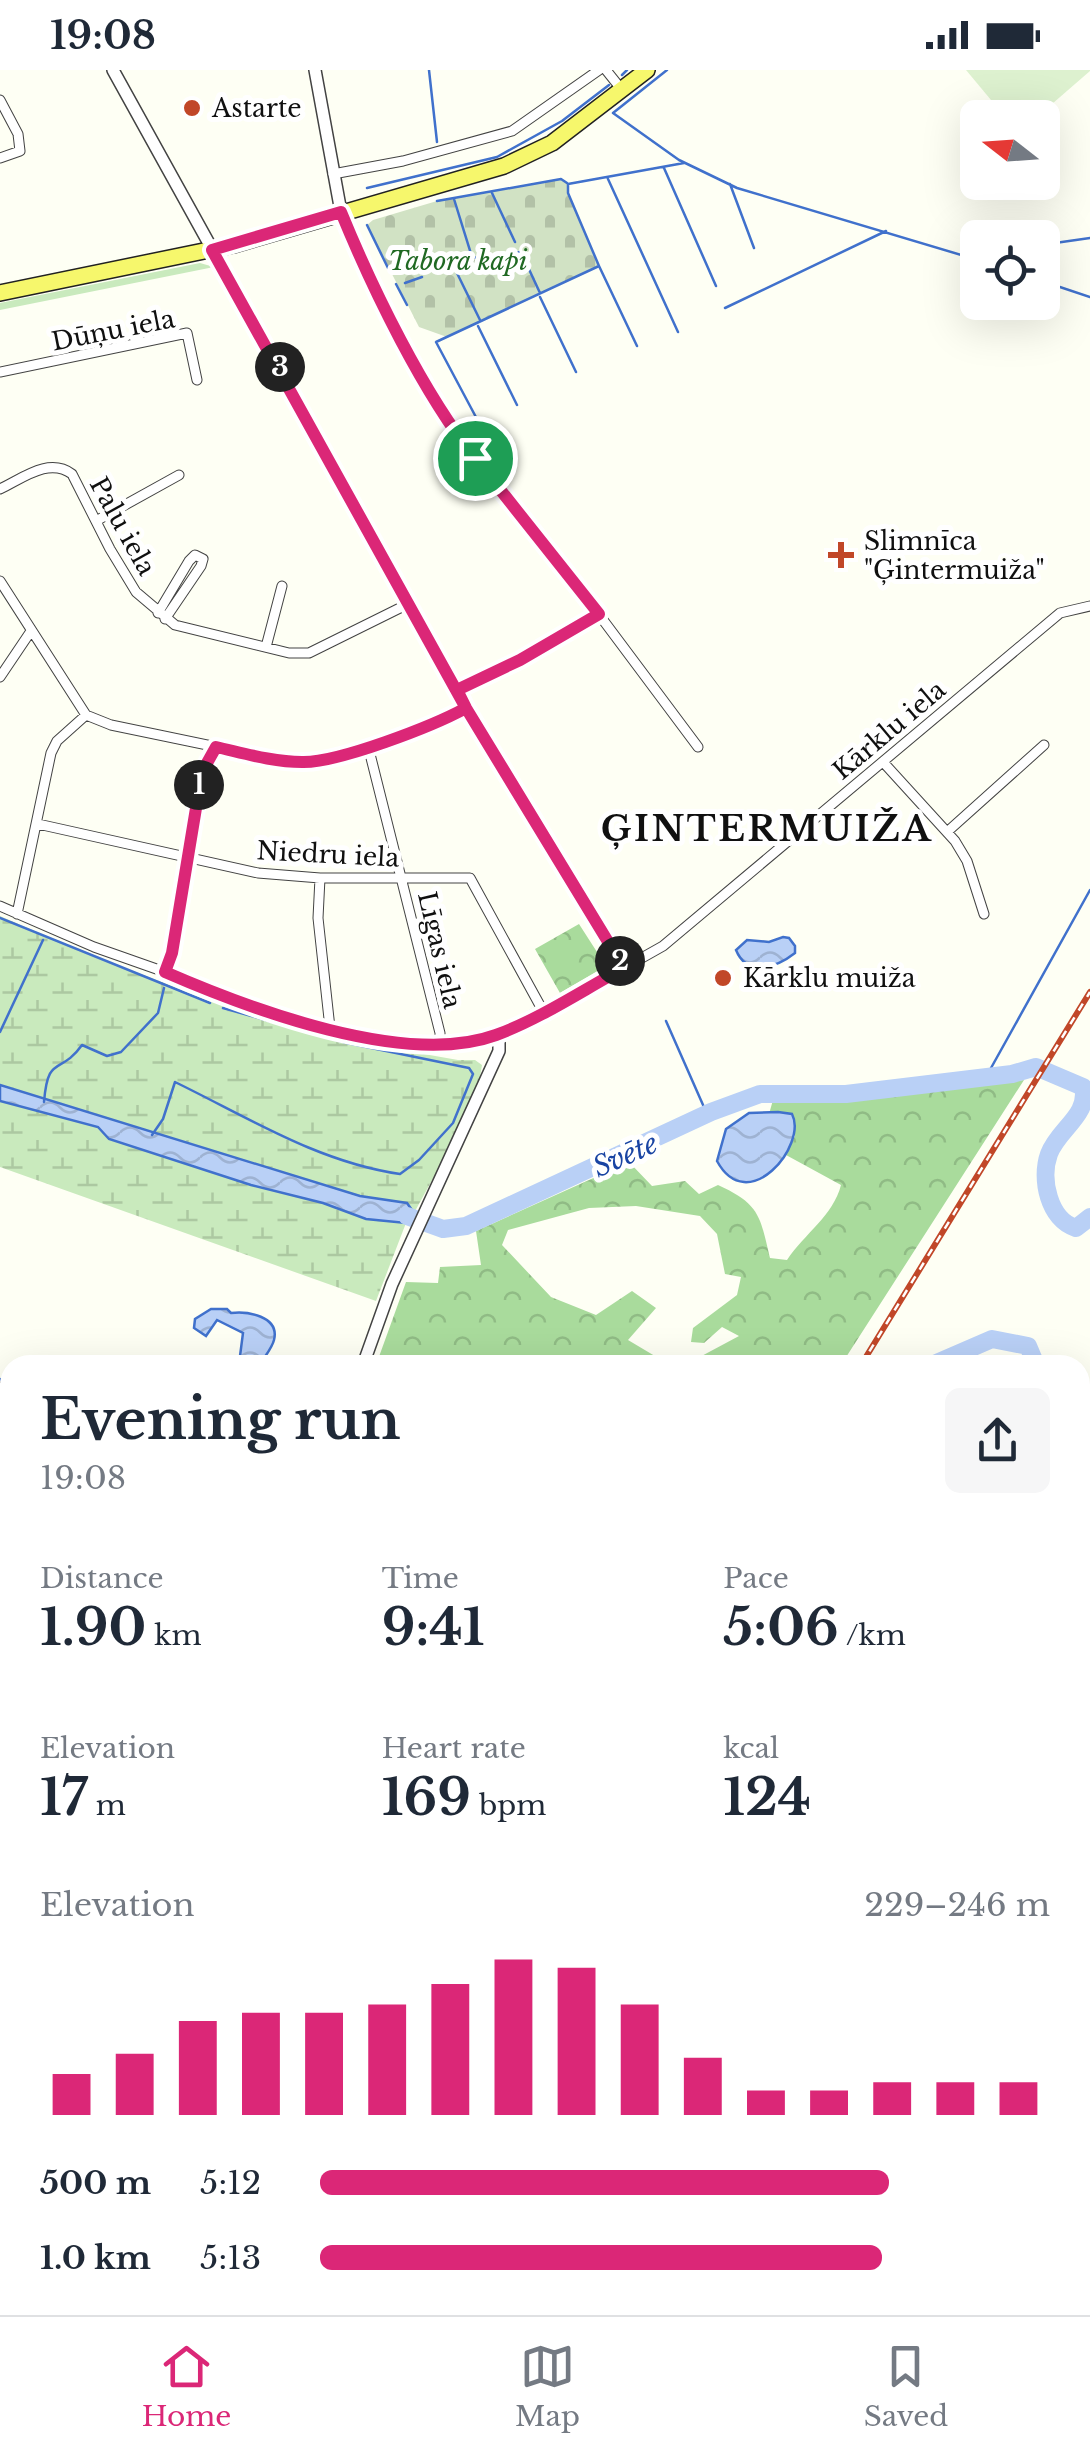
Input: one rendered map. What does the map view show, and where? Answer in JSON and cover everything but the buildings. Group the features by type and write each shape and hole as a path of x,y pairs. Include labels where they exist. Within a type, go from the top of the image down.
{"main road":[{"path":"0,293 212,250 482,174 516,161 568,132 648,70"}],"street":[{"path":"0,906 94,948 257,1008 330,1028 440,1046 499,1034 624,968 466,708 114,70"},
{"path":"315,70 341,212 446,419 698,748"},
{"path":"333,174 403,161 512,130 603,70 622,90"},
{"path":"0,100 18,134 20,151 0,158"},
{"name":"Dūņu iela","path":"0,372 138,346 179,332 187,333 190,340 197,380"},
{"name":"Palu iela","path":"0,489 48,466 72,474 136,592 161,616"},
{"path":"96,521 179,475"},
{"path":"195,555 200,556 201,566 161,616 189,562 195,555"},
{"path":"0,581 86,715 111,725 300,762 368,746 444,720 466,708"},
{"path":"266,647 282,586"},
{"path":"161,616 175,625 289,653 309,653 410,602"},
{"name":"Kārklu iela","path":"624,968 663,946 1060,614 1090,606"},
{"path":"457,690 520,660 599,614"},
{"path":"0,677 31,630"},
{"path":"18,914 51,754 57,741 86,715"},
{"path":"947,832 1044,744"},
{"name":"Līgas iela","path":"368,746 440,1046"},
{"path":"165,972 172,953 202,772 216,747"},
{"path":"883,762 947,832 967,860 984,914"},
{"name":"Niedru iela","path":"38,824 258,872 320,878 470,878 543,1010"},
{"path":"320,878 318,918 330,1028"},
{"path":"367,1355 392,1284 499,1051 499,1034"}],"green space":[{"path":"966,70 1090,70 1057,100 991,100"},
{"name":"Tabora kapi","path":"561,179 568,184 568,194 599,266 447,337 419,327 367,225 437,201"},
{"path":"200,263 214,267 0,310 0,303"},
{"path":"0,916 92,956 224,1005 344,1040 475,1060 482,1065 442,1162 414,1213 406,1203 360,1196 0,1085"},
{"path":"579,924 606,966 560,993 535,949"},
{"path":"1024,1080 847,1355 703,1355 739,1336 722,1327 704,1343 691,1342 693,1328 737,1295 741,1277 725,1274 717,1234 700,1216 636,1206 589,1208 508,1230 502,1245 551,1297 596,1315 632,1291 656,1308 628,1340 653,1355 380,1355 406,1282 438,1283 440,1267 481,1265 476,1231 629,1162 652,1186 685,1181 699,1194 718,1185 732,1192 756,1213 770,1258 787,1260 825,1215 841,1185 786,1155 795,1136 779,1112 769,1114 773,1100 811,1100"},
{"path":"0,1101 99,1127 110,1139 251,1185 323,1203 366,1219 406,1223 376,1301 0,1167"}],"water":[{"path":"783,937 795,946 795,953 771,966 747,964 736,950 747,940 769,942"},
{"path":"0,1085 360,1196 407,1203 414,1213 406,1223 366,1219 323,1203 251,1185 109,1139 98,1127 0,1101"},
{"path":"749,1113 792,1114 795,1127 783,1158 759,1179 744,1182 730,1177 717,1161 726,1129"},
{"path":"211,1309 253,1314 272,1325 274,1340 266,1355 240,1355 243,1333 217,1320 206,1336 194,1328 195,1319"}],"waterway":[{"path":"429,70 437,142"},
{"path":"622,75 627,70"},
{"path":"667,70 613,113 679,160 737,188 960,255"},
{"path":"367,188 497,157 562,121 609,85"},
{"path":"486,436 436,342 599,266 568,193 568,184 684,163"},
{"path":"664,168 716,286"},
{"path":"437,201 561,179 567,183"},
{"path":"608,179 678,332"},
{"path":"730,184 754,248"},
{"path":"492,193 515,242"},
{"path":"454,199 472,257"},
{"path":"367,225 388,268"},
{"path":"725,308 886,231"},
{"path":"1060,242 1090,238"},
{"path":"443,269 472,258 521,252 540,293"},
{"path":"599,266 637,346"},
{"path":"455,269 480,320"},
{"path":"405,283 422,277"},
{"path":"396,284 407,305"},
{"path":"1060,287 1090,297"},
{"path":"540,297 576,372"},
{"path":"478,326 517,405"},
{"path":"986,1077 1090,890"},
{"path":"0,918 210,1003"},
{"path":"0,1032 43,940"},
{"path":"44,1102 52,1071 82,1045 107,1056 121,1052 158,1013 164,988"},
{"path":"152,1135 163,1119 175,1082 312,1149 400,1174 419,1160 453,1123 473,1074 469,1068 347,1043 223,1008"},
{"path":"666,1021 707,1114"},
{"name":"Svēte","path":"407,1216 443,1229 466,1226 711,1112 760,1094 846,1094 1012,1074 1036,1067 1083,1087 1078,1114 1049,1154 1046,1186 1053,1208 1067,1224 1076,1228 1090,1217"},
{"name":"Svēte","path":"955,1355 992,1339 1028,1346 1032,1355"}],"railway":[{"path":"867,1355 1090,992"}],"place":[{"name":"Astarte","path":"192,108"},
{"name":"Slimnīca \"Ģintermuiža\"","path":"841,555"},
{"name":"Kārklu muiža","path":"723,978"}],"district":[{"name":"ĢINTERMUIŽA","path":"767,829"}],"route":[{"path":"475,458 446,419 421,374 341,212 212,250 466,708 624,968 499,1034 440,1046 348,1032 257,1008 165,972 172,953 202,772 216,747 289,762 310,762 444,720 466,708 457,690 520,660 599,614 475,458"}]}
